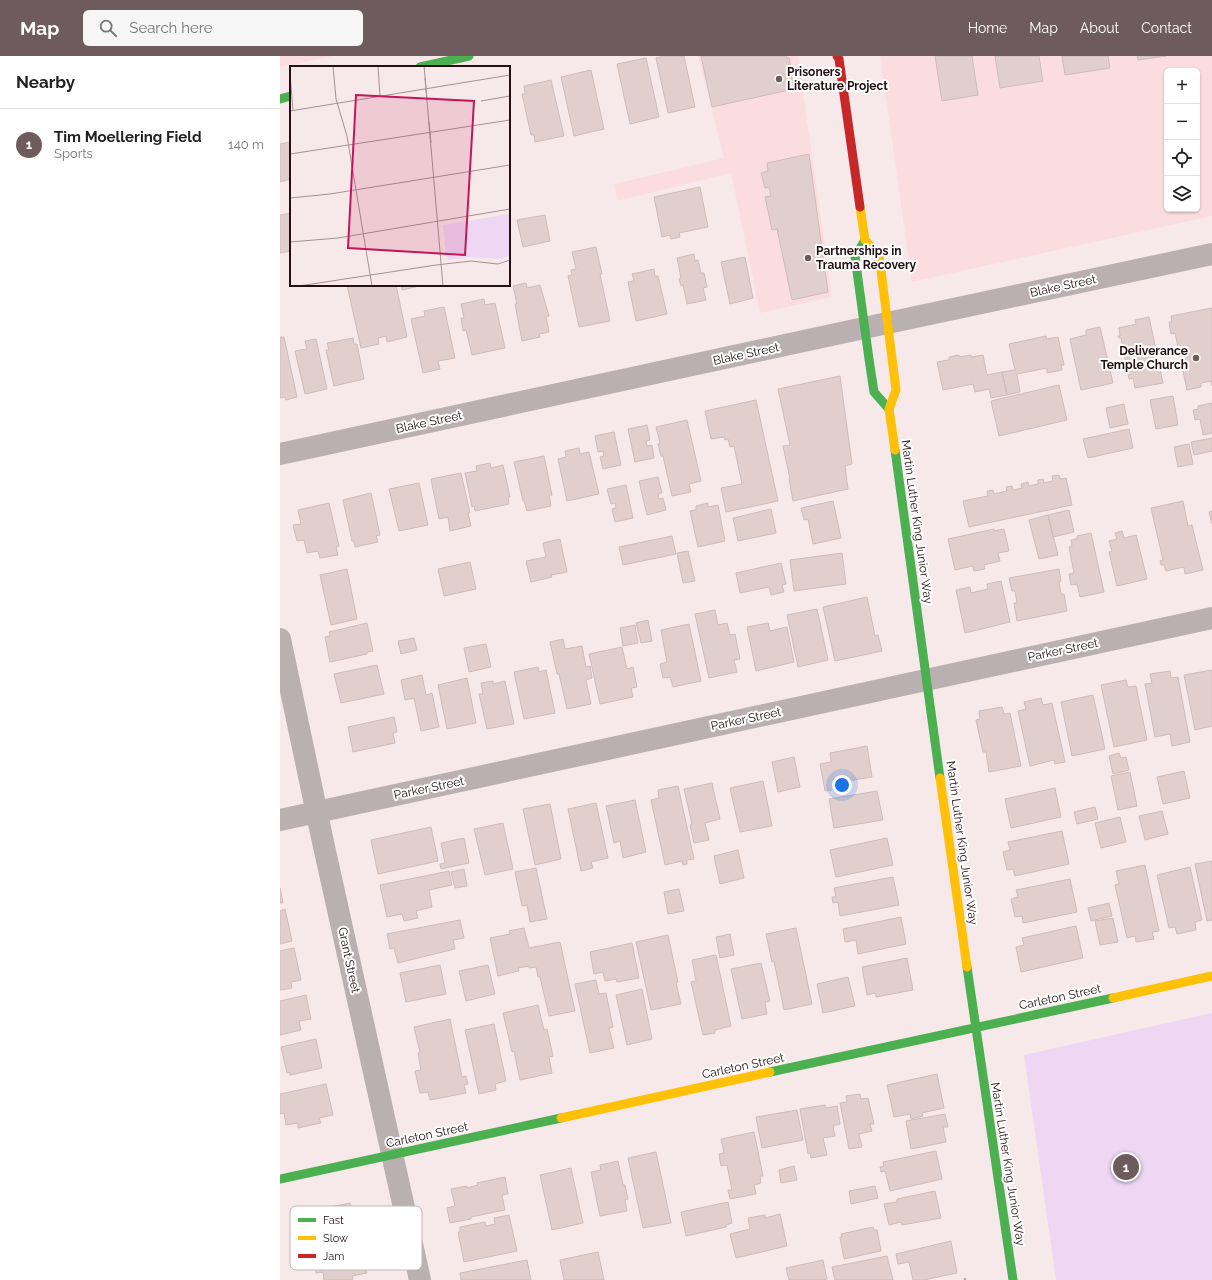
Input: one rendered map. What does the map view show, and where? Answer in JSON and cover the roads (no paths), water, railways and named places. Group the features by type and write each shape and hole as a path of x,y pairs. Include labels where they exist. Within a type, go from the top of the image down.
{"street":[{"path":"424,66 469,56"},
{"path":"838,57 865,240 855,257 864,328 874,392 889,410"},
{"path":"280,99 290,96"},
{"name":"Martin Luther King Junior Way","path":"865,240 879,255 896,390 889,410 975,1027 1014,1280"},
{"name":"Blake Street","path":"280,454 1212,254"},
{"name":"Parker Street","path":"280,820 1212,618"},
{"name":"Grant Street","path":"280,639 404,1206"},
{"name":"Carleton Street","path":"280,1179 1212,976"},
{"name":"Grant Street","path":"418,1270 420,1280"}],"place":[{"name":"Prisoners Literature Project","path":"779,79"},
{"name":"Partnerships in Trauma Recovery","path":"808,258"},
{"name":"Deliverance Temple Church","path":"1196,358"},
{"name":"Tim Moellering Field","path":"1126,1167"}]}
